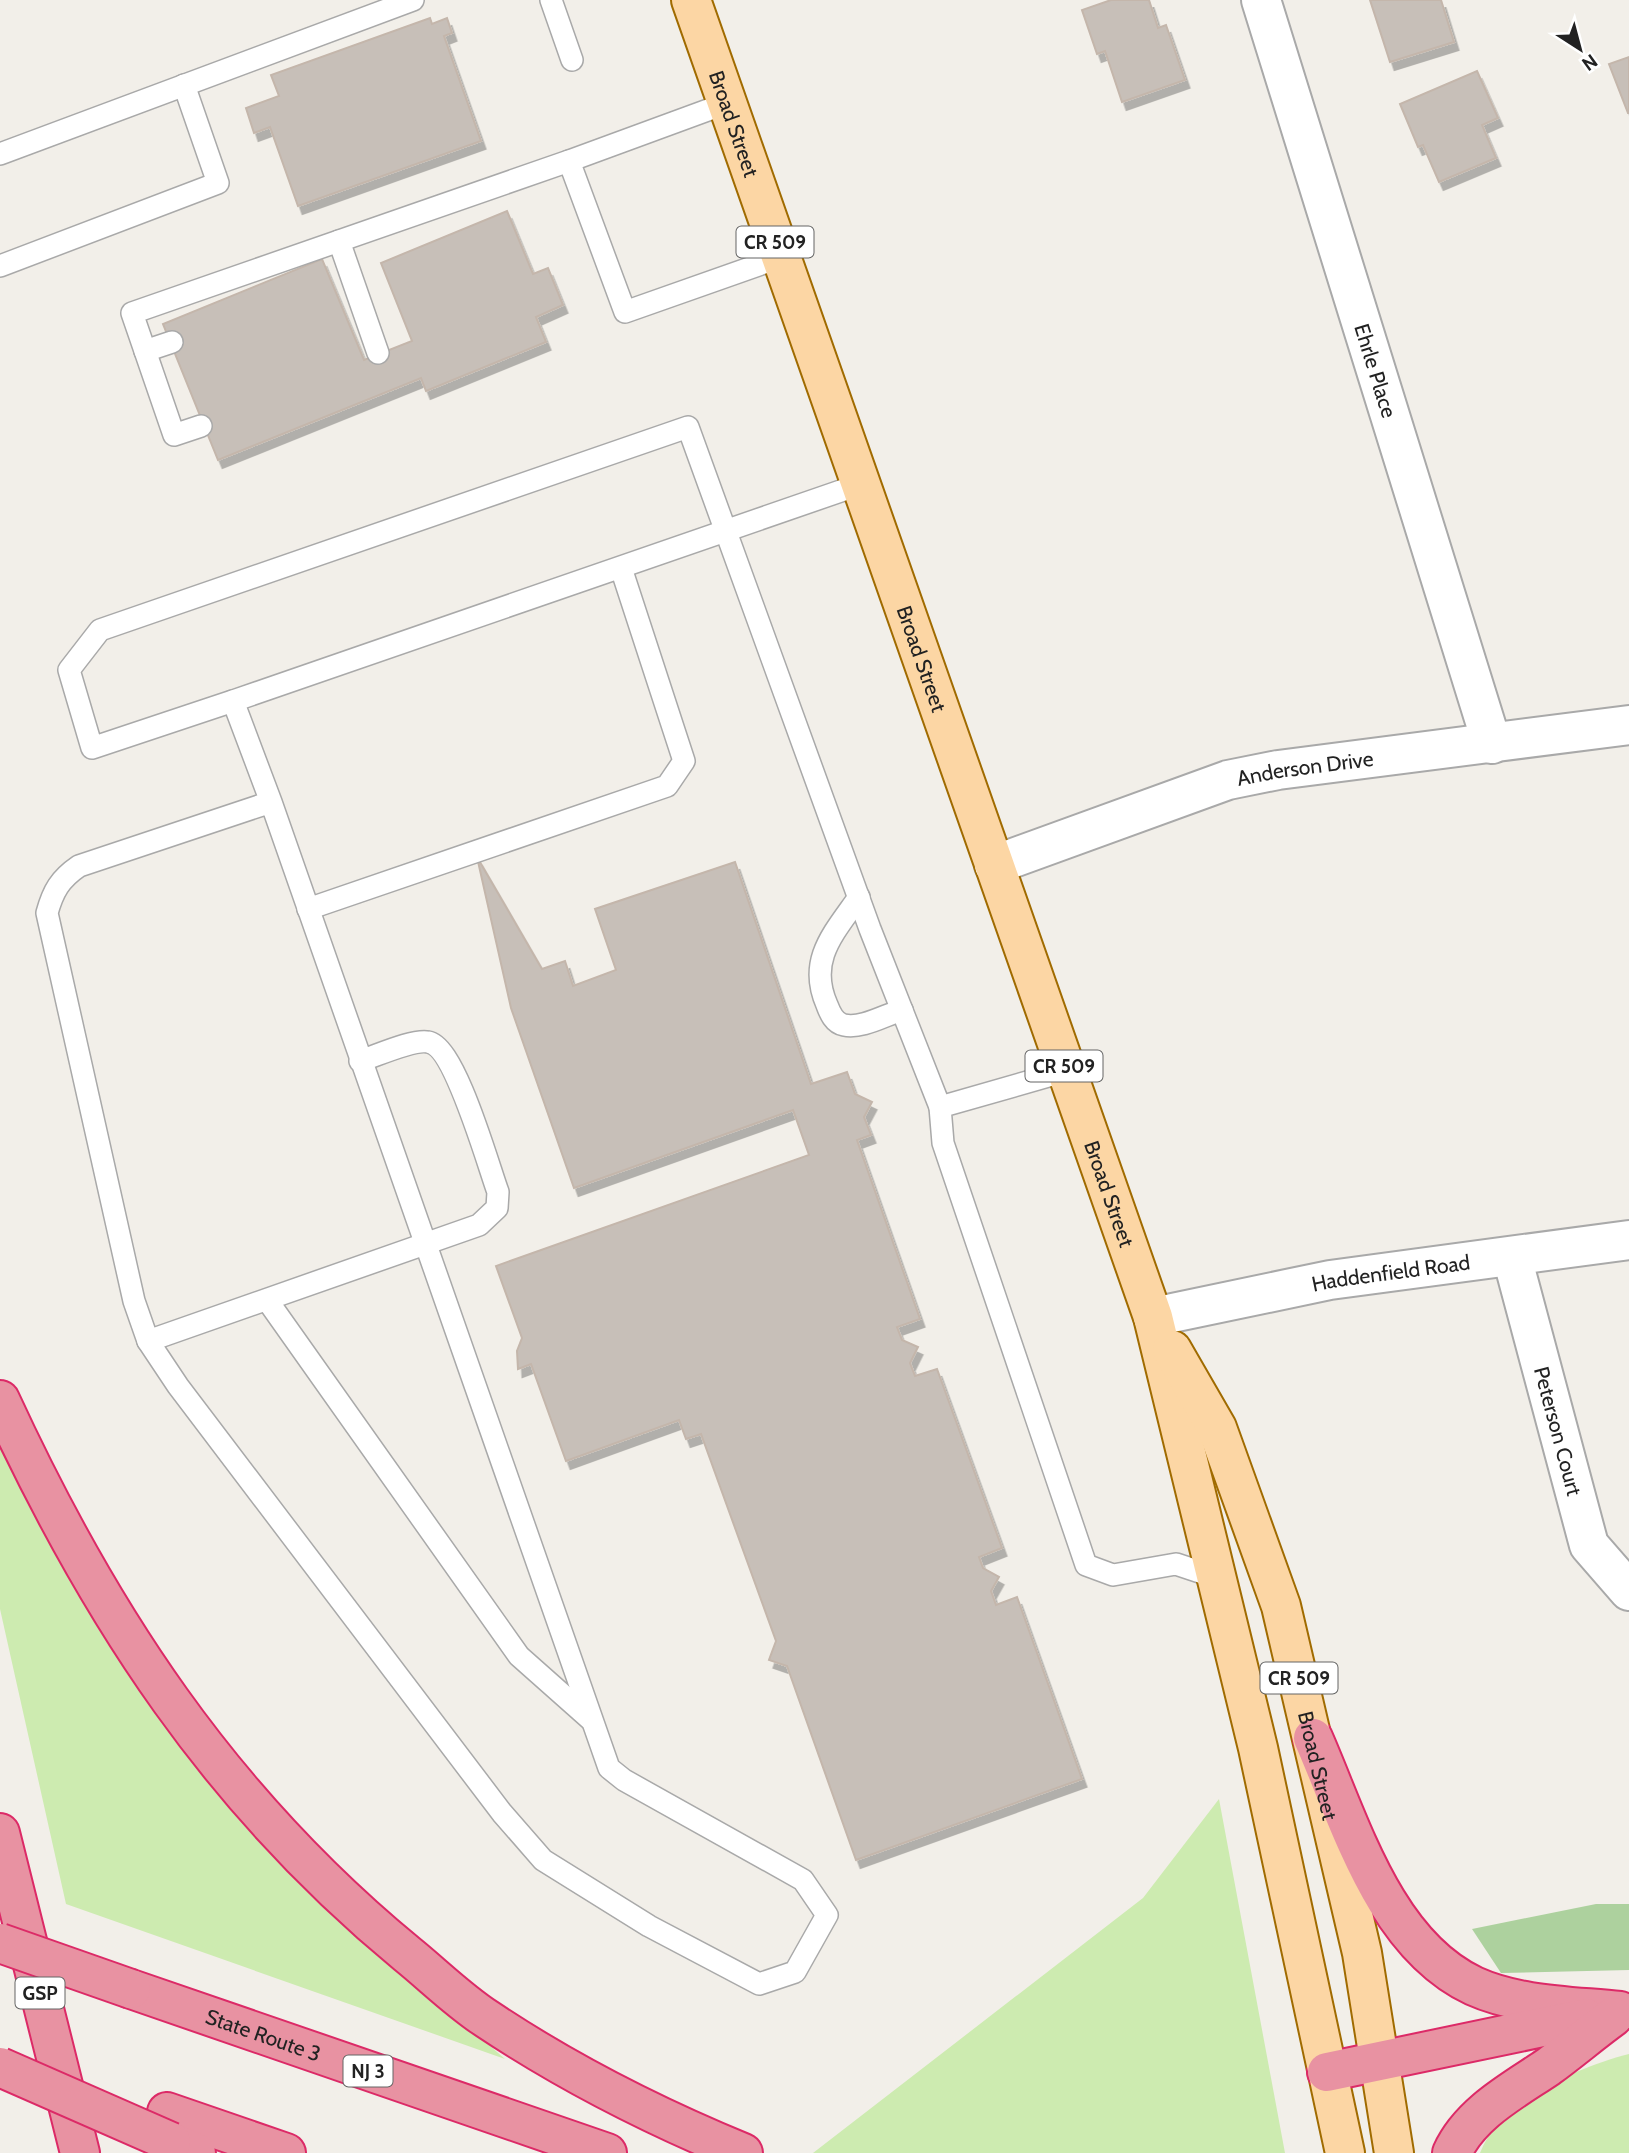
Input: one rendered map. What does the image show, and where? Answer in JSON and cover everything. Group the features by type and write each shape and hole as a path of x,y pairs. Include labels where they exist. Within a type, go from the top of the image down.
{"highway":[{"path":"0,1400 45,1498 117,1623 153,1678 235,1787 357,1913 484,2018 552,2060 665,2121 743,2153"},
{"path":"1313,1738 1375,1884 1422,1949 1474,1986 1503,1996 1625,2010"},
{"name":"GSP","path":"0,1833 79,2153"},
{"path":"0,1924 79,2153"},
{"name":"State Route 3","path":"0,1943 607,2153"},
{"path":"1326,2072 1625,2010"},
{"path":"1452,2153 1481,2115 1625,2010"},
{"path":"0,2054 178,2136"},
{"path":"0,2067 178,2136 286,2153"}],"main road":[{"name":"Broad Street","path":"691,0 1153,1317 1258,1748 1345,2153"},
{"name":"Broad Street","path":"1153,1317 1217,1428 1281,1606 1362,1953 1394,2153"}],"street":[{"name":"Ehrle Place","path":"1261,0 1492,744"},
{"name":"Anderson Drive","path":"994,865 1228,780 1278,770 1629,725"},
{"name":"Haddenfield Road","path":"1153,1317 1330,1280 1629,1240"},
{"name":"Peterson Court","path":"1512,1256 1589,1545 1629,1591"}],"lane":[{"path":"0,154 413,0"},
{"path":"551,0 572,60"},
{"path":"0,266 218,183 184,85"},
{"path":"201,426 174,435 132,313 569,161 727,103"},
{"path":"569,161 625,312 781,257"},
{"path":"339,240 378,353"},
{"path":"145,351 172,342"},
{"path":"861,484 726,532 92,748 69,670 100,630 688,427 726,532 859,897 940,1107 943,1143 1086,1565 1113,1575 1177,1564 1215,1577"},
{"path":"308,909 667,786 684,761 621,568"},
{"path":"233,701 271,802 609,1768 624,1780 803,1880 827,1915 795,1972 759,1984 649,1926 543,1860 493,1802 178,1386 148,1341 131,1288 47,913 52,893 64,876 79,866 271,802"},
{"path":"859,897 832,935 818,966 819,988 833,1018 843,1025 860,1024 902,1010"},
{"path":"148,1341 479,1225 497,1208 498,1192 452,1064 437,1044 425,1041 360,1060"},
{"path":"940,1107 1066,1071"},
{"path":"267,1300 519,1656 592,1720"}],"green space":[{"path":"0,1437 44,1529 399,1966 505,2059 66,1904 0,1609"},
{"path":"1219,1799 1285,2153 813,2153 1143,1898"},
{"path":"1596,1904 1629,1904 1629,1970 1501,1973 1472,1929"},
{"path":"1629,2054 1629,2153 1480,2153 1490,2134 1504,2117 1522,2102 1564,2077"}],"building":[{"path":"1111,0 1149,0 1158,28 1166,25 1185,80 1122,102 1105,51 1097,54 1082,10"},
{"path":"1370,0 1441,0 1454,42 1390,62"},
{"path":"430,18 432,24 447,18 452,33 444,36 481,141 298,206 270,127 254,133 246,108 279,96 271,75"},
{"path":"1629,57 1629,113 1628,113 1609,64"},
{"path":"1477,71 1498,118 1482,125 1496,158 1439,182 1423,145 1418,147 1400,104"},
{"path":"507,211 533,274 548,268 563,305 536,317 546,342 426,391 421,378 218,460 163,324 322,259 364,360 412,341 381,263"},
{"path":"477,857 542,969 565,961 573,986 616,970 595,909 735,862 811,1084 847,1072 855,1094 872,1102 864,1117 871,1135 857,1140 920,1319 897,1327 902,1340 918,1347 910,1363 915,1376 937,1369 1002,1548 979,1557 983,1568 999,1577 991,1591 996,1605 1017,1597 1082,1779 856,1860 787,1666 769,1660 776,1641 701,1434 686,1439 679,1420 566,1461 531,1364 518,1369 517,1351 522,1338 496,1266 809,1155 793,1110 574,1188 511,1008"}]}
